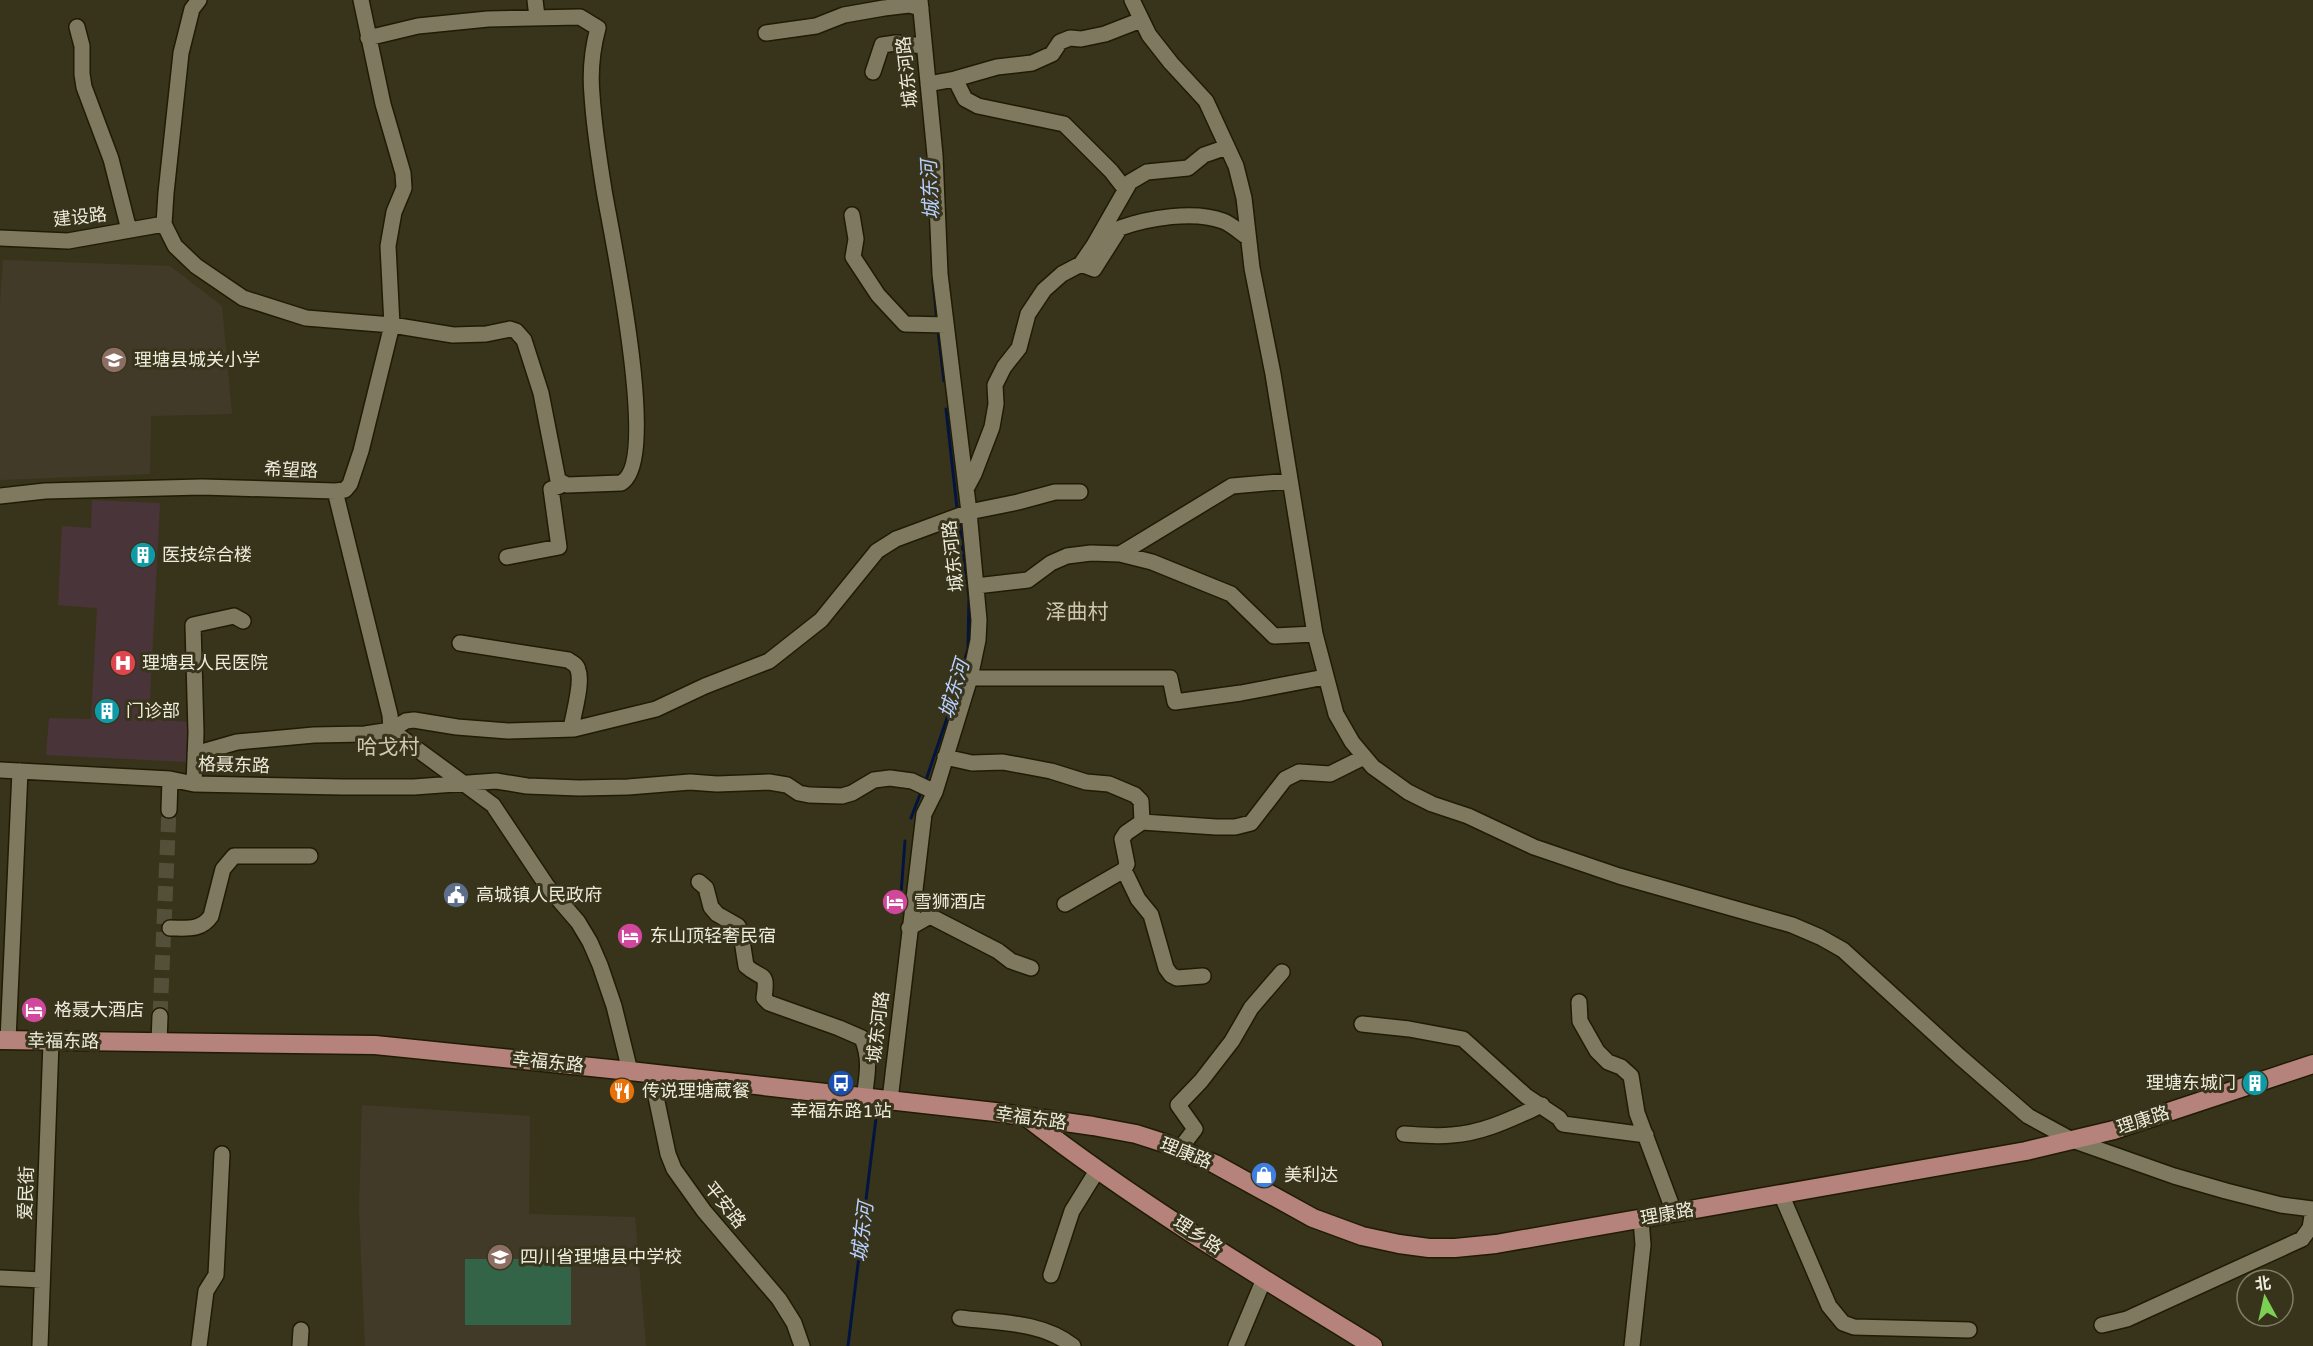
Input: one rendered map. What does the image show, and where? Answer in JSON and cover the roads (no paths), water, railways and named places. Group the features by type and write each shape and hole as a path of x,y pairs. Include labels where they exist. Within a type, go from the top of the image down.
{"main road":[{"name":"幸福东路","path":"4,1040 375,1045 651,1073 1093,1126"},
{"name":"理康路","path":"1093,1126 1136,1134 1221,1167 1313,1218 1362,1236 1413,1246 1455,1248 1478,1246 2026,1151 2114,1130 2313,1064"},
{"name":"理乡路","path":"1027,1118 1079,1158 1264,1279 1373,1346"},
{"path":"1079,1158 1078,1150 1081,1139 1093,1126"}],"street":[{"path":"199,0 192,9 181,53 164,224 175,246 196,266 243,298 306,318 392,324 453,335 510,329 521,334 541,393 557,477 561,483 567,485 625,481 631,470 636,451 635,394 630,336 595,129 592,56 598,28 580,17 537,17 442,22 368,38"},
{"path":"335,491 345,490 350,484 361,451 392,324 388,246 394,212 404,188 361,0"},
{"path":"535,0 537,17"},
{"path":"1132,0 1141,20 1161,51 1206,101 1236,166 1244,198 1247,237 1273,374 1315,634 1336,714 1352,742 1383,775 1408,792 1432,804 1468,816 1534,847 1618,876 1782,922 1820,936 1843,950 2028,1116 2072,1140 2174,1176 2226,1191 2281,1205 2313,1209 2310,1228 2302,1239 2127,1319 2102,1325"},
{"path":"766,33 816,26 854,13 914,4"},
{"name":"城东河路","path":"890,1100 909,928 928,788 945,757 970,678 978,640 976,586 961,514 966,489 939,325 940,274 935,155 928,84 918,45 914,4"},
{"path":"928,84 997,67 1032,63 1052,54 1060,42 1070,38 1081,39 1105,34 1141,20"},
{"path":"77,27 82,46 81,74 84,87 111,159 129,230"},
{"path":"873,72 882,45 918,45"},
{"path":"955,79 965,99 978,106 1064,124 1111,171 1125,189"},
{"path":"966,489 992,427 996,404 995,386 1004,367 1019,348 1028,314 1044,290 1062,274 1081,264 1130,182 1147,172 1188,168 1204,155 1227,147"},
{"path":"852,215 856,239 852,257 878,295 905,324 939,325"},
{"path":"1081,264 1094,269 1120,228 1166,217 1194,216 1223,221 1247,237"},
{"name":"建设路","path":"0,238 68,241 164,224"},
{"path":"1120,554 1232,486 1290,482"},
{"path":"507,557 559,547 551,489 558,487 561,483"},
{"name":"希望路","path":"0,496 45,491 202,486 335,491 392,730"},
{"path":"195,754 237,742 314,735 365,734 392,730 405,722 414,720 457,727 508,731 571,729 656,709 705,686 769,661 820,620 877,551 896,539 961,514 1055,492 1080,492"},
{"path":"976,586 1029,580 1051,563 1067,556 1091,553 1120,554 1152,562 1231,594 1274,636 1315,634"},
{"path":"194,784 193,625 234,615 243,621"},
{"path":"459,643 568,660 574,664 580,677 571,729"},
{"path":"970,678 1170,678 1175,702 1241,693 1325,677"},
{"path":"392,730 493,805 534,868 572,914 590,942 614,1006 630,1071"},
{"path":"945,757 972,763 1003,762 1051,771 1086,782 1109,784 1135,795 1141,801 1142,822"},
{"path":"1065,904 1124,870 1127,864 1122,839 1126,833 1142,822 1216,827 1234,827 1251,823 1285,779 1299,772 1330,774 1364,757"},
{"name":"格聂东路","path":"0,770 170,779 194,784 332,787 505,781 528,786 619,788 690,782 717,784 769,782 787,785 799,793 809,795 842,796 881,778 898,778 928,788"},
{"path":"4,1040 20,771"},
{"path":"169,810 170,779"},
{"path":"170,928 200,927 208,921 223,868 234,856 310,856"},
{"path":"1124,870 1138,899 1151,915 1168,972 1177,978 1203,976"},
{"path":"699,882 706,888 711,907 717,914 738,926 746,966 762,974 766,982 764,998 769,1003 862,1038 867,1051 868,1069 864,1098"},
{"path":"909,928 930,916 998,951 1011,961 1031,968"},
{"path":"1179,1150 1195,1129 1178,1105 1207,1073 1232,1041 1251,1008 1282,972"},
{"path":"1579,1002 1580,1021 1597,1051 1608,1062 1621,1067 1631,1076 1637,1113 1674,1212"},
{"path":"159,1043 160,1016"},
{"path":"1362,1024 1409,1029 1463,1039 1526,1096 1542,1105 1563,1124 1646,1134"},
{"name":"爱民街","path":"40,1346 51,1042"},
{"name":"平安路","path":"651,1073 668,1155 674,1169 704,1210 779,1299 794,1323 802,1346"},
{"path":"1404,1134 1451,1136 1490,1128 1542,1105"},
{"path":"199,1346 206,1291 216,1275 222,1154"},
{"path":"1051,1275 1072,1211 1098,1169"},
{"path":"1780,1194 1830,1306 1843,1323 1854,1327 1969,1330"},
{"path":"1632,1346 1642,1245 1641,1218"},
{"path":"0,1278 42,1280"},
{"path":"1236,1346 1264,1279"},
{"path":"960,1318 1032,1326 1061,1337 1073,1346"}],"waterway":[{"name":"城东河","path":"931,226 932,258"},
{"name":"城东河","path":"933,280 937,321"},
{"name":"城东河","path":"938,331 944,381"},
{"name":"城东河","path":"946,409 957,508"},
{"name":"城东河","path":"925,783 968,649 969,597 959,521"},
{"name":"城东河","path":"911,818 921,792"},
{"name":"城东河","path":"900,907 905,841"},
{"name":"城东河","path":"848,1346 876,1118"}],"tunnel":[{"path":"160,1016 169,810"}],"place":[{"name":"理塘县城关小学","path":"114,360"},
{"name":"医技综合楼","path":"143,555"},
{"name":"理塘县人民医院","path":"123,663"},
{"name":"门诊部","path":"107,711"},
{"name":"高城镇人民政府","path":"456,895"},
{"name":"雪狮酒店","path":"895,902"},
{"name":"东山顶轻奢民宿","path":"630,936"},
{"name":"格聂大酒店","path":"34,1010"},
{"name":"幸福东路1站","path":"841,1083"},
{"name":"理塘东城门","path":"2255,1083"},
{"name":"传说理塘蔵餐","path":"622,1091"},
{"name":"美利达","path":"1264,1175"},
{"name":"四川省理塘县中学校","path":"500,1257"}],"district":[{"name":"泽曲村","path":"1077,612"},
{"name":"哈戈村","path":"388,747"}]}
